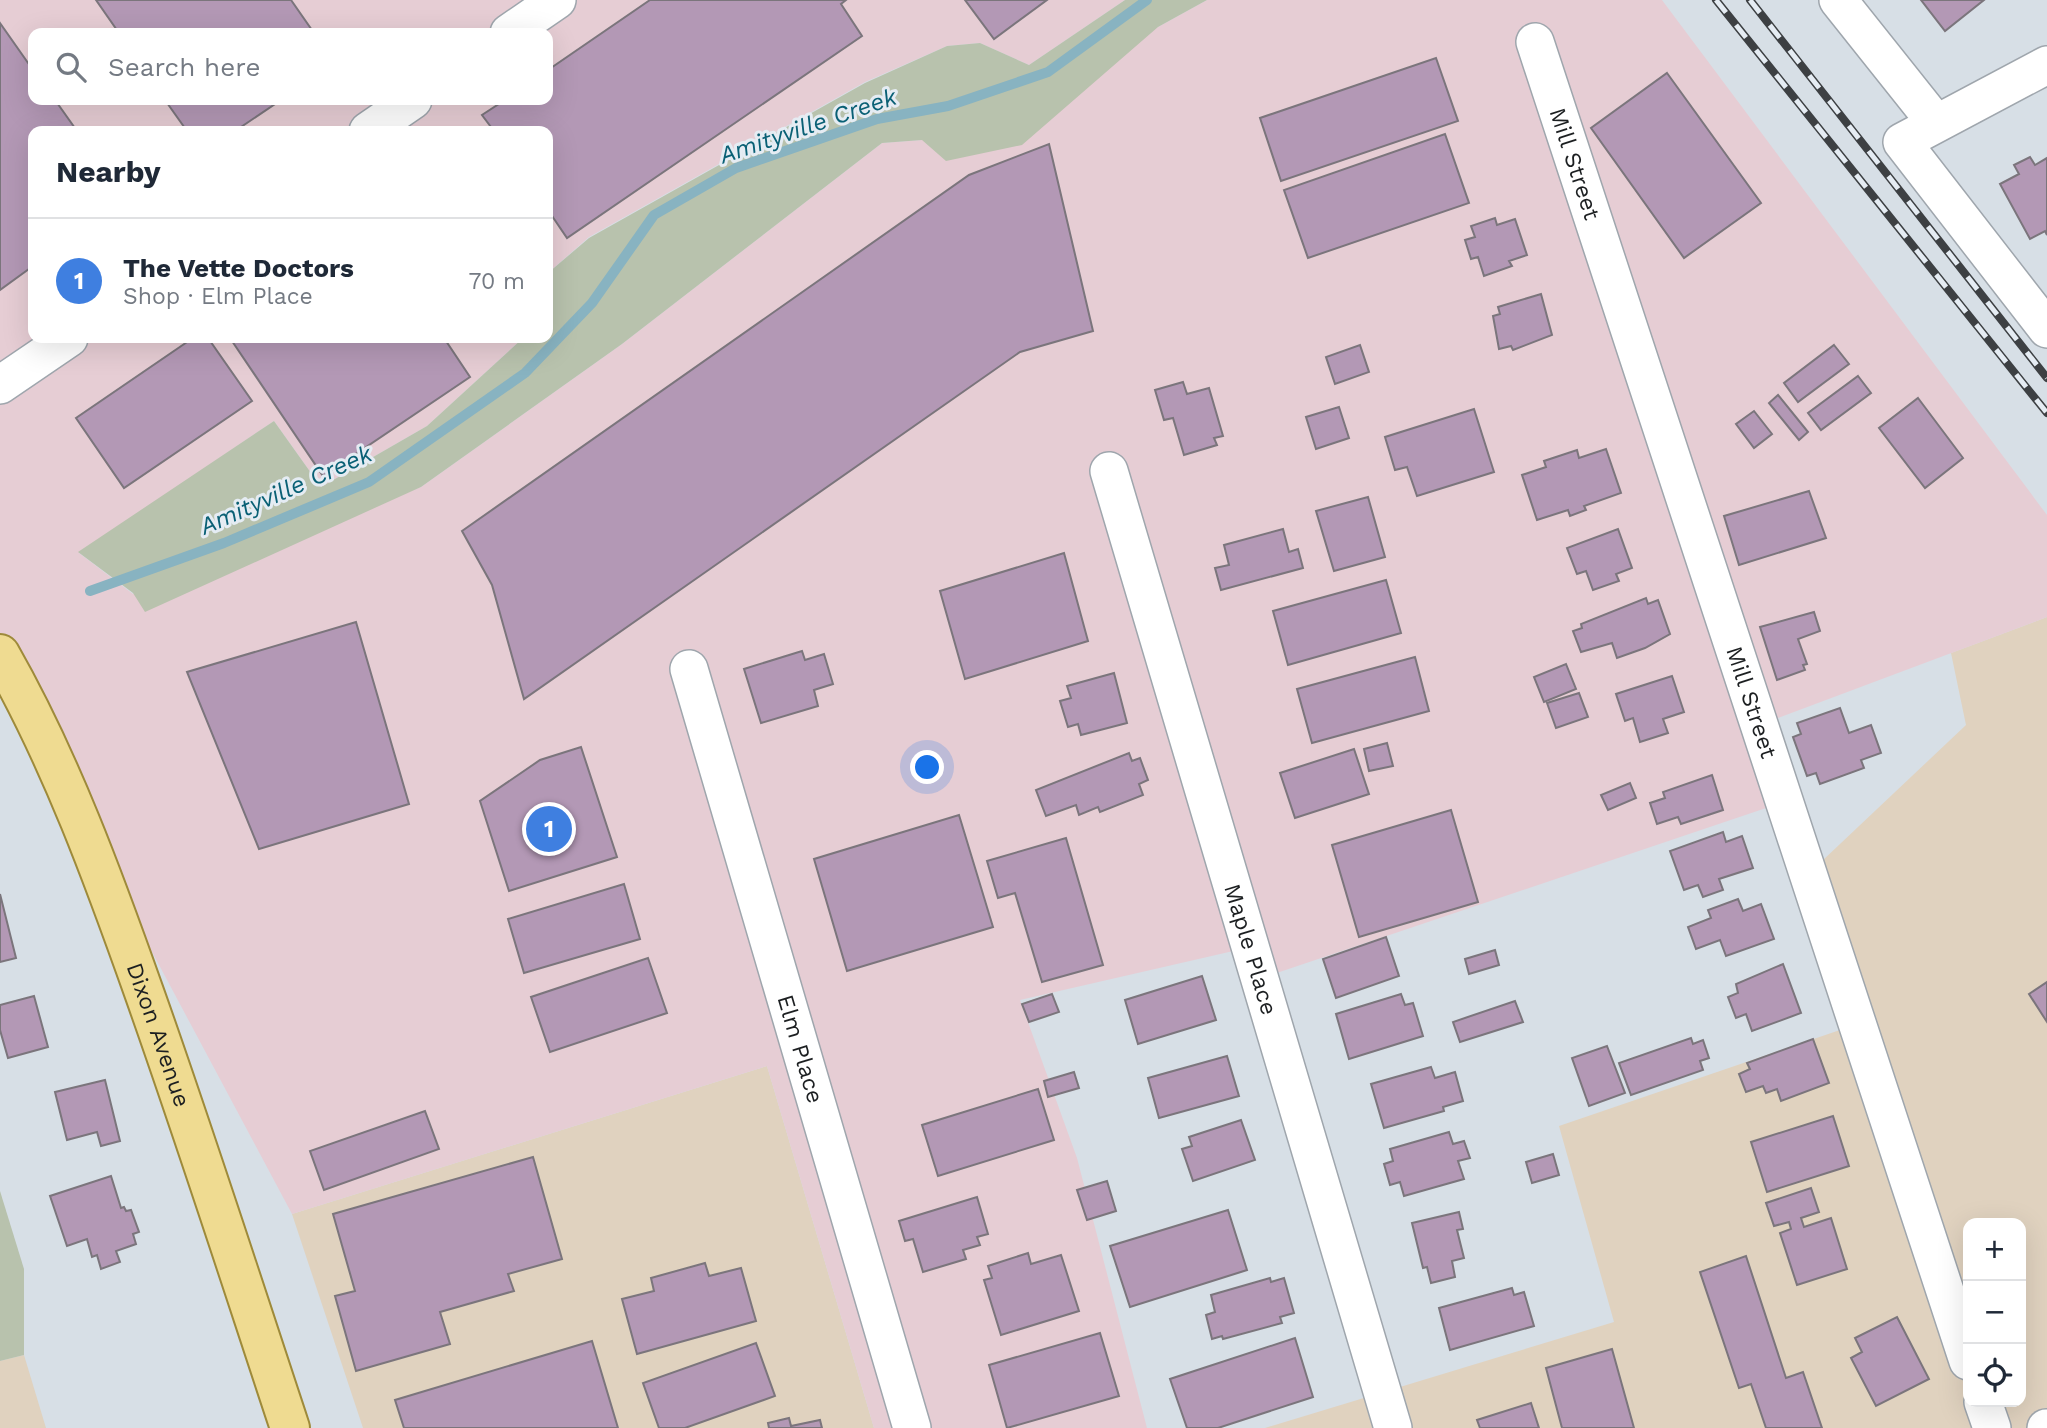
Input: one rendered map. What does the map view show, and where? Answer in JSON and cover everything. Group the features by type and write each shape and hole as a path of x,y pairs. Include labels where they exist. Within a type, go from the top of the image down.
{"main road":[{"name":"Dixon Avenue","path":"0,654 66,788 123,930 290,1428"}],"street":[{"path":"516,28 557,0"},
{"path":"1839,0 1936,123"},
{"name":"Mill Street","path":"1535,42 1963,1346"},
{"path":"2047,65 1902,142 2047,329"},
{"path":"375,126 406,105"},
{"path":"0,385 62,343"},
{"name":"Maple Place","path":"1109,471 1393,1428"},
{"name":"Elm Place","path":"689,669 912,1428"},
{"path":"1985,1407 1992,1428"}],"shaded area":[{"path":"0,0 1125,0 1029,65 980,43 947,46 865,82 589,237 553,269 553,126 28,126 28,343 518,343 427,426 321,487 274,421 79,553 133,594 421,487 622,344 882,143 922,140 1158,27 1207,0 1662,0 2047,515 2047,617 1751,728 1778,804 1253,981 1242,949 1020,1000 1077,1158 1147,1428 874,1428 767,1066 292,1214 0,667"},
{"path":"2047,617 2047,1428 1265,1428 1614,1322 1559,1126 1872,1019 1822,861 1966,725 1951,653"},
{"path":"767,1066 874,1428 363,1428 292,1214"},
{"path":"24,1355 46,1428 0,1428 0,1361"}],"green space":[{"path":"1125,0 1207,0 1158,27 1022,145 946,161 922,140 882,143 622,344 421,487 145,612 133,593 78,552 274,421 321,487 427,426 518,343 553,343 553,269 589,238 865,83 947,46 980,43 1029,65"},
{"path":"0,1191 24,1269 24,1355 0,1361"}],"building":[{"path":"96,0 291,0 311,28 116,28"},
{"path":"650,0 846,0 841,4 862,36 567,238 553,217 553,126 490,126 482,115 497,105 553,105 553,67"},
{"path":"965,0 1047,0 994,39"},
{"path":"1921,0 1984,0 1945,31"},
{"path":"0,23 28,63 28,105 59,105 73,126 28,126 28,270 0,290"},
{"path":"1436,58 1458,121 1281,181 1260,118"},
{"path":"1667,73 1761,203 1684,258 1591,128"},
{"path":"169,105 274,105 242,126 183,126"},
{"path":"1445,134 1469,203 1308,258 1284,190"},
{"path":"1049,144 1093,331 1020,352 524,699 492,585 462,531 969,175"},
{"path":"2030,157 2035,165 2047,158 2047,235 2045,231 2030,239 2000,184 2019,174 2014,165"},
{"path":"1495,218 1497,225 1515,219 1527,255 1509,261 1512,266 1484,276 1478,257 1471,259 1465,240 1475,237 1471,226"},
{"path":"1541,294 1552,335 1513,350 1511,346 1499,349 1493,316 1500,314 1498,307"},
{"path":"186,343 211,343 252,401 124,488 76,418"},
{"path":"233,343 447,343 470,377 323,476"},
{"path":"1360,345 1369,372 1335,384 1326,357"},
{"path":"1834,345 1849,364 1798,402 1784,383"},
{"path":"1858,376 1871,393 1821,430 1808,413"},
{"path":"1183,382 1187,394 1209,388 1223,436 1214,438 1217,445 1184,455 1173,418 1164,420 1155,390"},
{"path":"1778,395 1808,432 1799,440 1769,403"},
{"path":"1918,398 1963,458 1925,488 1879,428"},
{"path":"1339,407 1349,438 1316,449 1306,417"},
{"path":"1474,409 1494,472 1417,496 1407,467 1395,470 1385,437"},
{"path":"1754,411 1772,434 1754,448 1736,424"},
{"path":"1606,449 1621,493 1584,506 1586,510 1570,516 1568,510 1537,520 1522,475 1546,467 1544,461 1577,450 1579,458"},
{"path":"1809,491 1826,538 1739,565 1724,516"},
{"path":"1368,497 1385,557 1334,571 1316,511"},
{"path":"1283,529 1289,552 1298,549 1303,568 1221,590 1215,568 1229,565 1224,545"},
{"path":"1618,529 1632,568 1616,574 1619,581 1593,590 1586,571 1577,574 1567,548"},
{"path":"1064,553 1088,641 965,679 940,591"},
{"path":"1386,580 1401,633 1288,665 1273,611"},
{"path":"1646,598 1648,604 1658,600 1670,634 1645,648 1617,658 1612,643 1581,652 1573,631 1582,628 1581,624"},
{"path":"1814,612 1820,631 1798,639 1807,664 1803,665 1805,670 1777,680 1760,627"},
{"path":"356,622 409,804 259,849 187,672"},
{"path":"802,651 805,660 824,654 833,684 814,690 818,706 761,723 744,669"},
{"path":"1415,657 1429,711 1312,743 1297,689"},
{"path":"1566,664 1576,689 1544,702 1534,677"},
{"path":"1114,673 1127,723 1081,735 1078,724 1068,727 1060,701 1071,698 1067,686"},
{"path":"1672,676 1684,712 1663,719 1668,733 1640,742 1633,718 1625,721 1616,694"},
{"path":"1579,693 1588,717 1556,728 1547,703"},
{"path":"1840,708 1849,733 1871,725 1881,753 1861,760 1864,768 1820,784 1816,773 1807,776 1793,737 1801,734 1797,723"},
{"path":"1387,743 1393,766 1369,771 1364,749"},
{"path":"581,747 617,857 509,891 480,801 540,760"},
{"path":"1354,749 1369,794 1295,818 1280,773"},
{"path":"1129,753 1132,761 1140,758 1148,780 1139,784 1143,795 1100,812 1098,807 1079,815 1076,805 1046,816 1036,790"},
{"path":"1712,775 1723,810 1681,824 1678,817 1657,824 1650,803 1665,798 1663,792"},
{"path":"1630,783 1636,798 1608,810 1601,795"},
{"path":"1451,810 1478,902 1359,937 1332,845"},
{"path":"959,815 993,927 847,971 814,859"},
{"path":"1723,832 1726,842 1742,836 1753,868 1719,879 1723,890 1703,897 1698,885 1684,890 1670,851"},
{"path":"1066,838 1103,965 1042,982 1015,893 998,898 987,861"},
{"path":"624,884 640,939 524,973 508,919"},
{"path":"0,894 16,958 0,962"},
{"path":"1738,899 1743,911 1761,904 1774,939 1726,956 1720,940 1696,949 1688,927 1711,918 1708,910"},
{"path":"1386,937 1399,976 1336,998 1323,959"},
{"path":"1495,950 1499,965 1469,974 1465,959"},
{"path":"648,958 667,1013 550,1052 531,997"},
{"path":"1783,964 1801,1013 1752,1031 1746,1014 1736,1018 1728,997 1738,993 1736,984"},
{"path":"1202,976 1216,1020 1138,1044 1125,1000"},
{"path":"2047,982 2047,1022 2029,994"},
{"path":"1052,994 1059,1012 1029,1022 1022,1004"},
{"path":"1401,994 1405,1005 1413,1003 1423,1036 1349,1059 1336,1014"},
{"path":"34,996 48,1047 8,1058 0,1030 0,1005"},
{"path":"1515,1001 1523,1022 1460,1042 1453,1022"},
{"path":"1691,1038 1693,1044 1703,1040 1709,1058 1700,1061 1703,1070 1631,1095 1619,1063"},
{"path":"1813,1039 1829,1083 1781,1101 1777,1089 1766,1093 1763,1086 1746,1092 1739,1074 1750,1069 1747,1063"},
{"path":"1607,1046 1625,1093 1589,1106 1572,1058"},
{"path":"1227,1056 1239,1096 1159,1118 1148,1078"},
{"path":"1431,1067 1435,1078 1455,1072 1463,1101 1443,1107 1444,1111 1384,1128 1371,1084"},
{"path":"1074,1072 1079,1088 1048,1097 1044,1081"},
{"path":"105,1080 120,1141 101,1146 97,1132 67,1140 55,1092"},
{"path":"1038,1089 1054,1140 938,1176 922,1125"},
{"path":"425,1111 439,1149 324,1190 310,1151"},
{"path":"1833,1116 1849,1166 1767,1192 1751,1142"},
{"path":"1241,1120 1255,1160 1193,1181 1182,1149 1192,1146 1189,1137"},
{"path":"1449,1132 1453,1144 1464,1141 1470,1158 1458,1161 1464,1179 1404,1196 1400,1182 1390,1185 1384,1164 1393,1161 1390,1149"},
{"path":"1553,1154 1559,1175 1532,1183 1526,1162"},
{"path":"533,1157 562,1259 508,1274 514,1291 440,1312 450,1344 356,1371 335,1296 355,1291 333,1214"},
{"path":"111,1176 121,1208 131,1210 139,1232 133,1234 136,1244 116,1251 120,1262 101,1269 97,1255 92,1257 87,1239 67,1246 50,1196"},
{"path":"1107,1181 1116,1211 1087,1220 1077,1190"},
{"path":"1811,1188 1819,1212 1801,1218 1804,1227 1831,1218 1847,1269 1797,1285 1780,1233 1791,1229 1789,1222 1774,1226 1766,1203"},
{"path":"977,1197 988,1234 977,1237 980,1245 963,1250 966,1259 923,1272 913,1239 905,1241 899,1221"},
{"path":"1228,1210 1247,1270 1130,1307 1110,1246"},
{"path":"1459,1212 1463,1229 1457,1230 1464,1258 1452,1261 1455,1277 1431,1283 1427,1267 1423,1268 1412,1223"},
{"path":"1028,1253 1031,1264 1061,1255 1079,1311 1001,1335 984,1280 992,1278 988,1266"},
{"path":"1746,1256 1786,1378 1803,1372 1822,1428 1766,1428 1751,1384 1739,1388 1700,1272"},
{"path":"705,1263 709,1276 741,1268 756,1321 637,1354 622,1299 654,1291 651,1278"},
{"path":"1270,1278 1271,1282 1284,1278 1294,1313 1280,1317 1282,1323 1223,1339 1222,1336 1212,1339 1206,1315 1215,1312 1211,1295"},
{"path":"1512,1288 1514,1295 1524,1292 1534,1326 1450,1350 1439,1308"},
{"path":"1897,1317 1929,1379 1876,1406 1851,1358 1862,1352 1855,1338"},
{"path":"1100,1333 1119,1396 1007,1428 989,1365"},
{"path":"1295,1338 1313,1397 1218,1428 1187,1428 1170,1379"},
{"path":"592,1341 618,1428 404,1428 395,1400"},
{"path":"756,1343 775,1396 685,1428 659,1428 643,1383"},
{"path":"1612,1349 1634,1428 1562,1428 1546,1368"},
{"path":"1531,1403 1539,1428 1480,1428 1477,1420"},
{"path":"789,1418 791,1426 820,1420 822,1428 769,1428 768,1423"}],"waterway":[{"name":"Amityville Creek","path":"90,591 224,543 369,482 525,373 592,303 654,215 736,168 877,119 948,106 1048,72 1147,0"}],"railway":[{"path":"1716,0 2047,413"},
{"path":"1750,0 2047,378"}],"place":[{"name":"The Vette Doctors","path":"549,829"}]}
